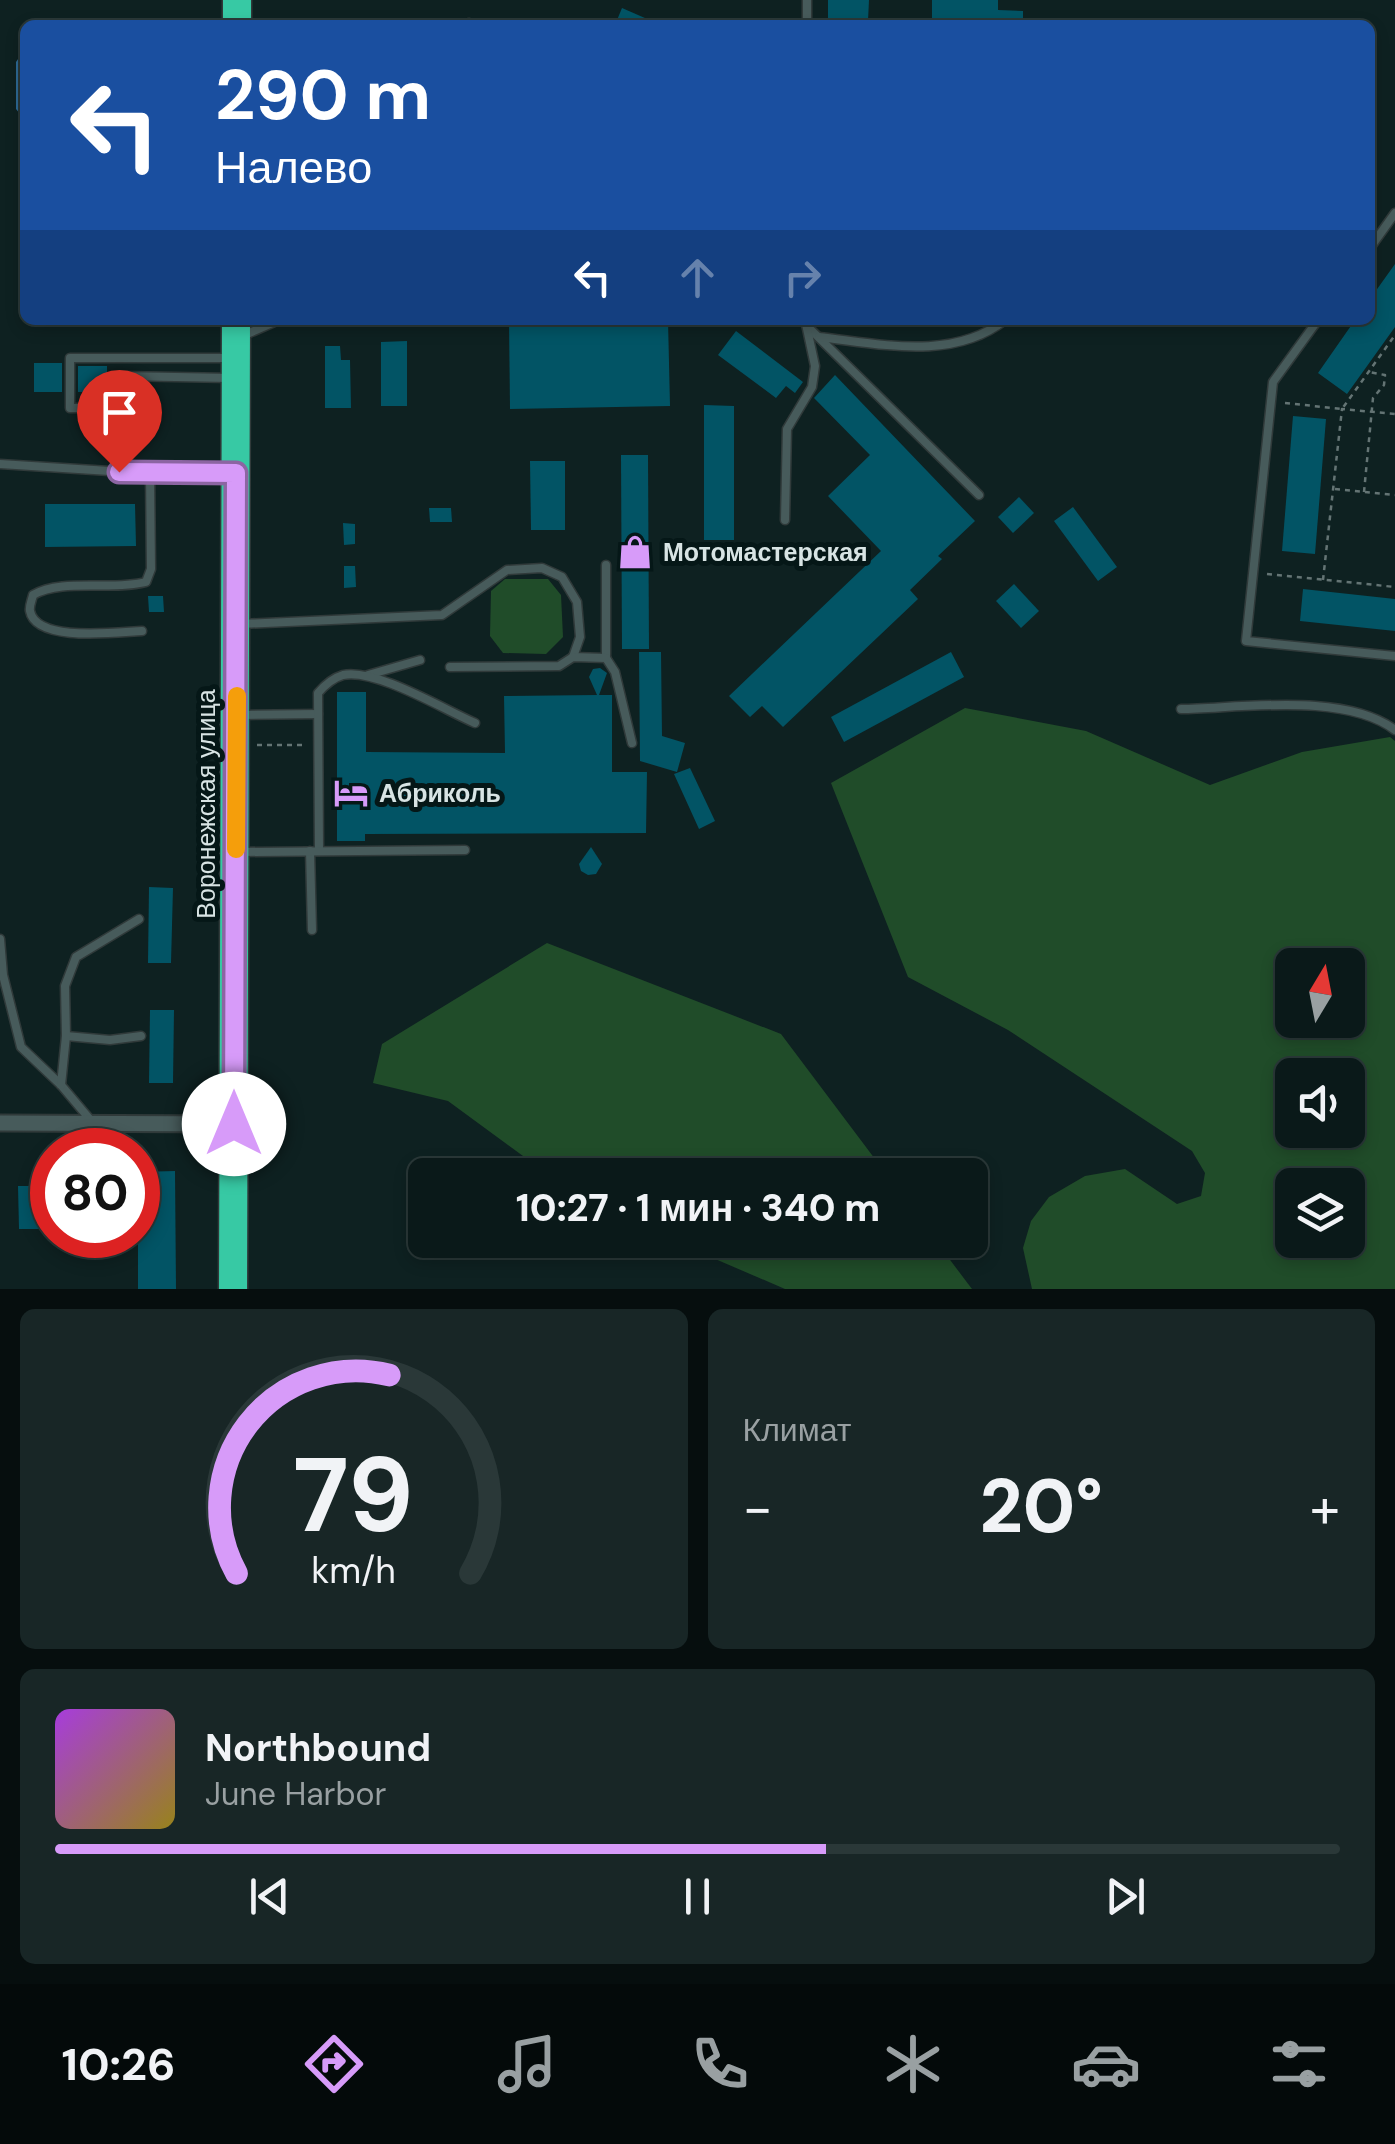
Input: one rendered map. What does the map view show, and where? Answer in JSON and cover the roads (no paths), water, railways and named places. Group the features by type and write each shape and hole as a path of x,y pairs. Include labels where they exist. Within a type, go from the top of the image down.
{"highway":[{"name":"Воронежская улица","path":"234,1289 236,349"}],"street":[{"path":"0,1123 234,1124"}],"lane":[{"path":"1375,241 1395,213"},
{"path":"236,349 70,358 70,408 120,408 120,376 236,349 272,325"},
{"path":"785,520 786,429 812,387 815,366 807,325"},
{"path":"809,325 979,494"},
{"path":"819,337 895,345 954,345 999,325"},
{"path":"1314,325 1273,382 1246,641 1395,656"},
{"path":"0,464 150,474 236,473"},
{"path":"142,631 59,633 37,624 30,611 32,595 45,588 126,587 146,582 152,569 150,474"},
{"path":"606,565 606,658 615,672 632,743"},
{"path":"236,624 442,615 507,570 542,568 562,577 577,602 580,636 573,656 559,666 450,666"},
{"path":"573,656 606,658"},
{"path":"312,930 318,693 343,676 368,675 420,660"},
{"path":"368,675 475,723"},
{"path":"1181,710 1312,706 1378,716 1395,730"},
{"path":"237,715 318,714"},
{"path":"236,852 465,850"},
{"path":"62,1085 65,986 76,957 139,920"},
{"path":"0,939 6,991 21,1047 62,1085 93,1123"},
{"path":"66,1036 110,1040 141,1036"}],"water":[{"path":"20,56 20,114 16,109 16,62"}],"place":[{"name":"Мотомастерская","path":"635,552"},
{"name":"Абриколь","path":"351,793"}]}
